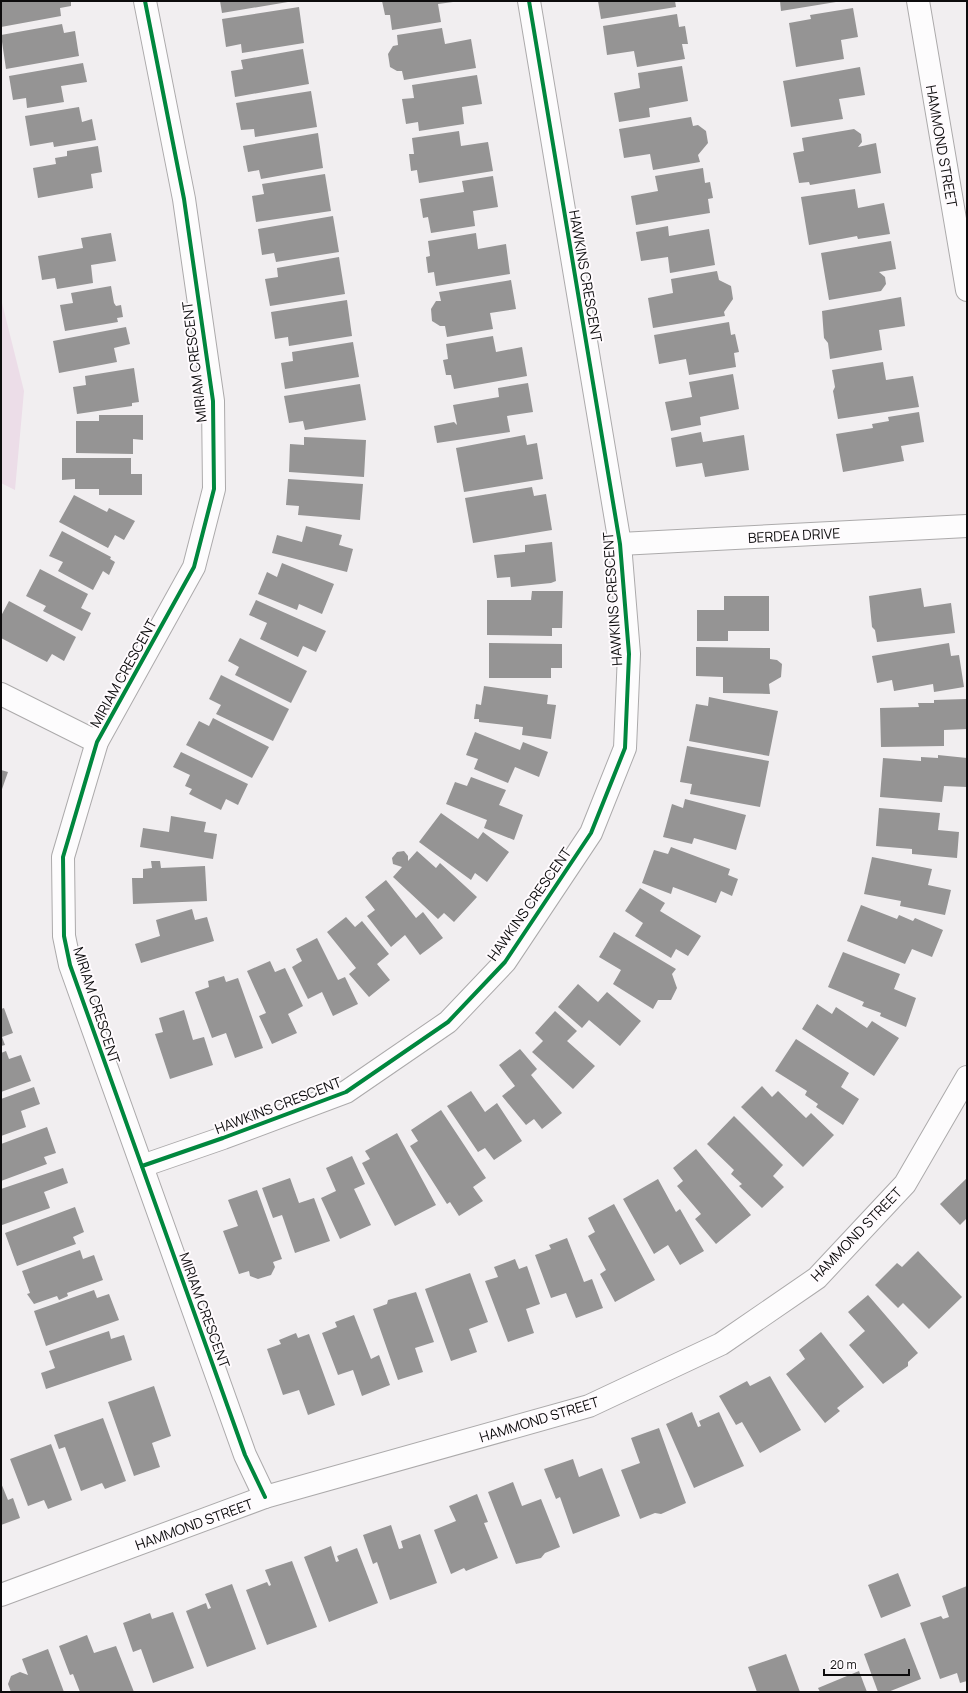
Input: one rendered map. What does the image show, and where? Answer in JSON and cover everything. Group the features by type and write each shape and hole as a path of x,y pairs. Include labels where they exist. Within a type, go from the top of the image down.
{"street":[{"name":"MIRIAM CRESCENT","path":"145,1 184,199 213,401 214,489 194,567 97,742 63,857 64,936 70,965 245,1455 265,1497"},
{"name":"HAWKINS CRESCENT","path":"142,1166 223,1138 346,1092 448,1022 505,962 591,833 625,748 629,654 620,544 529,1"},
{"name":"HAMMOND STREET","path":"918,1 967,290"},
{"name":"BERDEA DRIVE","path":"620,544 967,526"},
{"path":"1,694 97,742"},
{"name":"HAMMOND STREET","path":"1,1595 265,1497 589,1406 720,1344 817,1278 905,1184 967,1077"}],"shaded area":[{"path":"1,299 24,391 15,490 1,483"}],"building":[{"path":"1,1 71,1 71,6 60,8 61,16 1,27"},
{"path":"220,1 288,1 288,2 222,13"},
{"path":"382,1 453,2 438,4 441,22 392,30 390,15 385,15"},
{"path":"598,1 675,1 676,7 601,19"},
{"path":"780,1 836,1 836,2 781,11"},
{"path":"299,7 304,43 242,53 241,44 226,47 222,19"},
{"path":"853,8 858,37 841,40 844,59 796,67 789,23 811,19 810,15"},
{"path":"677,14 679,27 685,26 688,44 682,44 685,59 637,67 634,51 607,55 603,26"},
{"path":"62,24 64,33 75,31 79,56 6,69 1,35"},
{"path":"442,28 445,44 471,39 476,68 404,80 402,71 397,71 390,67 388,54 393,46 398,45 397,35"},
{"path":"303,49 309,84 235,97 231,71 243,69 241,60"},
{"path":"83,63 87,82 61,86 64,102 27,108 26,98 13,100 9,76"},
{"path":"682,66 688,101 649,108 650,117 619,122 614,93 640,88 638,73"},
{"path":"860,67 865,95 839,99 843,119 791,127 783,81"},
{"path":"477,75 482,104 462,107 464,124 419,131 418,122 406,124 402,99 414,98 412,85"},
{"path":"311,91 317,127 255,137 254,129 241,130 236,103"},
{"path":"79,107 82,122 92,119 96,140 54,147 53,142 30,146 25,116"},
{"path":"691,117 693,126 698,125 706,131 708,143 698,155 700,162 653,170 650,154 624,158 619,129"},
{"path":"854,129 861,134 862,142 858,147 876,143 881,173 810,185 809,182 799,183 793,153 804,151 802,138"},
{"path":"459,131 461,146 488,142 493,171 419,183 417,170 411,171 409,154 414,154 412,138"},
{"path":"318,133 323,168 261,179 259,170 248,172 243,146"},
{"path":"98,146 102,172 91,174 93,188 38,198 33,168 56,164 55,158 67,156 67,151"},
{"path":"703,168 705,183 710,182 713,198 708,199 710,213 636,225 631,196 658,191 655,176"},
{"path":"325,174 331,211 256,222 252,196 264,194 262,184"},
{"path":"493,176 498,207 473,211 475,226 431,233 428,217 423,218 420,199 464,192 462,181"},
{"path":"855,189 858,208 884,203 890,234 858,239 857,236 809,245 801,197"},
{"path":"333,216 339,252 276,262 274,253 262,255 258,229"},
{"path":"668,226 669,236 709,229 715,265 670,273 668,257 641,261 636,232"},
{"path":"111,233 116,261 91,265 93,283 57,289 55,278 42,280 38,256 83,248 81,238"},
{"path":"476,233 478,249 506,244 510,274 436,286 434,272 428,273 426,257 430,256 428,241"},
{"path":"891,241 896,269 879,272 885,277 886,284 881,291 829,300 821,253"},
{"path":"339,257 345,294 270,306 265,279 278,277 277,268"},
{"path":"717,271 719,280 731,286 733,299 724,312 725,316 653,328 648,298 673,293 671,279"},
{"path":"511,280 516,309 490,313 493,329 447,337 445,326 440,326 432,321 431,309 436,301 441,301 439,292"},
{"path":"111,286 114,303 116,306 121,305 123,317 117,318 118,322 65,331 60,305 73,303 71,293"},
{"path":"901,297 905,326 879,330 882,350 830,359 828,343 824,338 822,311"},
{"path":"347,300 352,336 289,346 288,337 275,339 271,312"},
{"path":"729,322 731,335 735,334 739,352 734,353 736,367 689,375 686,359 659,364 654,335"},
{"path":"126,327 130,344 114,348 117,362 59,373 53,341"},
{"path":"493,336 496,352 522,347 527,376 454,389 451,375 446,375 443,360 448,359 446,344"},
{"path":"353,342 359,377 285,389 281,363 293,361 292,352"},
{"path":"883,362 886,380 913,376 919,407 838,419 833,391 835,387 832,370"},
{"path":"134,368 139,402 132,403 132,406 77,414 73,387 86,385 85,376"},
{"path":"733,374 739,409 700,417 701,425 671,431 665,402 692,397 689,382"},
{"path":"528,383 533,412 507,416 510,432 437,443 434,426 454,422 457,425 453,405 499,397 498,388"},
{"path":"360,384 366,420 305,430 303,421 289,423 284,396"},
{"path":"919,412 924,442 901,446 904,461 843,472 836,434 873,428 872,424 889,421 888,417"},
{"path":"99,415 143,415 143,440 133,439 133,454 76,453 76,421 99,421"},
{"path":"701,432 703,442 744,435 749,470 705,477 702,463 676,467 671,438"},
{"path":"525,435 527,445 537,443 543,479 464,492 456,448"},
{"path":"304,437 366,440 364,477 289,472 290,444 304,445"},
{"path":"62,458 131,458 131,474 142,474 142,495 99,495 99,489 75,489 75,479 62,480"},
{"path":"288,479 363,484 360,520 298,515 299,506 286,505"},
{"path":"532,487 534,496 546,494 552,530 473,543 465,498"},
{"path":"74,495 107,512 109,508 135,521 124,540 115,535 108,548 59,522"},
{"path":"306,526 342,535 339,545 353,549 347,572 272,553 277,535 302,542"},
{"path":"62,531 111,557 110,559 115,562 109,575 103,571 93,590 58,571 63,562 49,556"},
{"path":"552,542 556,581 551,583 511,587 510,577 497,578 494,555 525,552 525,545"},
{"path":"282,563 334,584 322,614 299,604 297,610 258,594 267,572 277,577"},
{"path":"40,569 88,594 81,608 91,613 82,631 43,611 46,606 26,596"},
{"path":"921,588 924,607 951,603 955,633 877,642 875,630 872,627 869,596"},
{"path":"532,591 563,591 562,628 552,628 552,636 487,635 487,600 531,600"},
{"path":"724,596 769,596 769,631 728,631 728,641 697,641 697,610 724,610"},
{"path":"256,600 326,631 316,652 303,646 298,657 260,639 267,623 249,615"},
{"path":"9,601 76,637 64,661 52,654 47,662 1,638 1,616"},
{"path":"240,638 307,671 291,703 235,675 239,667 228,661"},
{"path":"489,643 562,644 562,668 551,668 551,678 489,678"},
{"path":"949,643 951,656 959,655 964,687 934,692 933,684 894,691 892,680 877,683 872,656"},
{"path":"696,647 770,648 770,659 777,660 782,664 781,677 769,684 770,694 723,693 723,677 696,676"},
{"path":"221,675 289,709 273,741 216,714 221,705 209,699"},
{"path":"484,686 548,695 547,704 556,705 551,739 522,735 523,727 479,722 479,719 474,719 476,704 481,705"},
{"path":"709,697 778,711 769,756 689,741 696,704 708,706"},
{"path":"966,699 967,729 944,730 944,746 881,747 880,708 919,707 918,703 934,703 934,700"},
{"path":"213,718 269,747 252,778 186,745 199,721 209,726"},
{"path":"475,732 520,750 523,742 548,752 539,777 515,767 508,783 474,769 478,759 466,755"},
{"path":"687,746 769,761 760,807 690,794 692,784 680,782"},
{"path":"181,752 248,784 238,805 226,799 221,810 189,794 192,789 185,786 190,775 173,767"},
{"path":"938,755 967,758 967,787 944,786 942,802 880,797 883,758 921,761 921,757 938,758"},
{"path":"1,770 8,772 1,792"},
{"path":"471,777 506,790 499,805 523,815 514,840 484,828 487,820 446,804 455,782 467,786"},
{"path":"685,799 746,815 736,850 694,838 692,844 663,837 672,804 683,808"},
{"path":"879,808 940,813 938,830 959,832 957,858 912,854 912,849 876,846"},
{"path":"441,813 478,839 483,832 509,852 487,882 475,873 471,880 419,842"},
{"path":"171,816 206,822 204,832 217,834 213,859 140,847 143,828 169,832"},
{"path":"671,847 730,869 728,875 738,879 732,896 721,891 716,903 673,887 671,894 642,883 654,850 668,854"},
{"path":"404,851 408,856 408,861 417,851 436,868 440,863 477,897 454,922 444,913 438,919 393,877 402,867 393,864 392,858 397,852"},
{"path":"872,857 932,869 928,885 951,890 945,915 900,906 901,901 864,894"},
{"path":"151,861 160,861 161,868 205,866 207,901 133,904 132,878 143,878 143,869 152,868"},
{"path":"386,880 416,918 423,912 443,938 420,955 405,935 391,947 367,916 375,910 365,897"},
{"path":"640,888 665,903 660,911 701,936 688,956 676,949 671,958 635,936 643,923 625,911"},
{"path":"861,905 897,919 899,915 913,921 915,918 943,930 932,957 912,949 905,964 847,941"},
{"path":"192,909 195,920 207,917 214,941 141,963 135,944 160,936 156,920"},
{"path":"346,917 355,927 362,921 389,954 377,964 390,980 369,997 349,974 356,968 327,932"},
{"path":"614,932 676,969 672,974 677,988 671,1000 658,1000 653,1009 613,984 621,970 599,957"},
{"path":"317,938 338,980 345,977 358,1004 333,1016 322,992 308,999 292,967 302,961 296,949"},
{"path":"843,952 900,974 894,989 916,998 906,1027 880,1016 881,1013 862,1006 864,1002 828,987"},
{"path":"270,961 275,972 285,968 303,1006 288,1014 297,1033 272,1044 259,1016 266,1013 247,971"},
{"path":"224,976 226,982 238,978 263,1048 235,1058 226,1033 212,1038 195,992 209,987 208,981"},
{"path":"578,984 598,1002 607,992 641,1021 620,1046 589,1020 582,1028 558,1007"},
{"path":"817,1004 832,1014 836,1007 867,1028 872,1021 899,1038 874,1076 802,1029"},
{"path":"4,1008 13,1033 2,1037 5,1045 1,1046 1,1009"},
{"path":"184,1010 193,1040 204,1037 213,1065 170,1079 155,1034 163,1032 159,1018"},
{"path":"555,1011 577,1031 567,1041 595,1066 573,1089 532,1052 543,1041 535,1033"},
{"path":"796,1039 849,1073 841,1087 859,1099 843,1125 816,1107 818,1104 805,1095 807,1091 775,1071"},
{"path":"520,1049 537,1069 531,1075 562,1113 542,1129 534,1119 526,1125 502,1096 515,1086 499,1065"},
{"path":"6,1051 9,1059 21,1055 31,1081 1,1092 1,1053"},
{"path":"762,1086 772,1097 778,1091 806,1118 811,1113 834,1135 803,1167 741,1107"},
{"path":"34,1087 40,1104 21,1111 26,1127 1,1136 1,1099"},
{"path":"471,1091 485,1112 497,1103 522,1141 494,1160 485,1148 478,1152 447,1106"},
{"path":"441,1110 486,1178 473,1187 483,1201 459,1216 450,1202 447,1204 410,1146 418,1141 411,1130"},
{"path":"734,1116 783,1165 773,1176 784,1187 762,1208 739,1186 742,1184 731,1174 734,1170 707,1144"},
{"path":"47,1127 56,1153 44,1157 47,1164 1,1181 1,1144"},
{"path":"397,1133 436,1205 395,1226 362,1163 370,1159 365,1151"},
{"path":"696,1149 751,1215 716,1244 695,1219 701,1214 677,1186 683,1181 673,1168"},
{"path":"352,1156 365,1184 354,1189 371,1225 340,1239 321,1198 336,1191 326,1168"},
{"path":"63,1168 68,1183 44,1192 50,1208 2,1225 1,1189"},
{"path":"290,1178 299,1203 314,1198 330,1241 295,1253 282,1215 273,1218 262,1188"},
{"path":"967,1178 967,1218 960,1225 940,1204"},
{"path":"658,1179 676,1212 680,1209 704,1251 680,1265 668,1245 654,1254 623,1199"},
{"path":"257,1190 282,1259 273,1262 275,1267 271,1275 258,1279 250,1276 249,1271 239,1274 223,1231 238,1226 228,1200"},
{"path":"614,1204 655,1280 615,1302 600,1274 606,1270 588,1236 595,1232 588,1218"},
{"path":"75,1207 84,1232 73,1237 76,1244 17,1266 5,1233"},
{"path":"567,1238 584,1282 592,1279 603,1308 576,1318 566,1293 551,1298 535,1255 551,1249 549,1245"},
{"path":"80,1250 83,1259 94,1255 103,1280 67,1293 68,1296 59,1300 57,1296 34,1304 27,1294 30,1293 22,1271"},
{"path":"918,1251 962,1297 929,1329 903,1303 898,1308 875,1285 897,1263 902,1267"},
{"path":"515,1259 519,1269 527,1266 540,1304 526,1309 534,1333 508,1342 485,1281 498,1277 494,1267"},
{"path":"470,1273 488,1322 469,1329 477,1352 451,1361 425,1289"},
{"path":"94,1290 97,1298 109,1294 119,1320 46,1346 34,1311"},
{"path":"416,1292 434,1342 415,1348 423,1372 398,1380 373,1309 387,1304 388,1300"},
{"path":"868,1295 918,1353 908,1362 908,1366 883,1384 849,1345 865,1331 848,1312"},
{"path":"354,1315 371,1359 379,1355 390,1385 362,1396 353,1370 338,1375 322,1333 337,1327 335,1322"},
{"path":"109,1331 111,1339 124,1335 132,1360 46,1389 41,1373 55,1368 49,1351"},
{"path":"821,1332 864,1387 837,1408 840,1411 825,1423 786,1374 805,1359 799,1350"},
{"path":"296,1333 298,1338 309,1334 335,1405 308,1415 299,1390 283,1395 267,1349 281,1344 279,1340"},
{"path":"770,1376 801,1430 760,1453 742,1422 736,1425 719,1396 747,1381 750,1386"},
{"path":"154,1386 171,1436 152,1443 160,1467 134,1476 108,1402"},
{"path":"692,1412 698,1427 701,1426 699,1421 719,1412 744,1466 694,1488 666,1424"},
{"path":"103,1418 126,1481 105,1489 102,1483 81,1491 65,1447 59,1449 54,1435"},
{"path":"659,1428 686,1503 661,1514 655,1513 640,1519 621,1470 640,1463 631,1438"},
{"path":"51,1444 72,1500 48,1509 44,1500 28,1506 10,1459"},
{"path":"573,1459 579,1477 602,1468 620,1516 573,1534 560,1497 556,1499 544,1469"},
{"path":"513,1482 522,1506 541,1499 560,1547 545,1553 541,1558 516,1564 488,1492"},
{"path":"1,1483 8,1500 13,1498 20,1518 1,1525"},
{"path":"477,1494 488,1522 484,1523 498,1558 466,1571 464,1568 451,1574 434,1530 456,1521 449,1506"},
{"path":"391,1525 399,1549 403,1548 401,1541 420,1534 437,1583 390,1600 377,1562 373,1564 363,1535"},
{"path":"331,1546 336,1562 339,1561 337,1556 357,1548 378,1603 329,1622 304,1557"},
{"path":"292,1561 317,1627 267,1645 246,1590 267,1582 269,1586 271,1585 265,1570"},
{"path":"898,1573 911,1606 881,1618 868,1585"},
{"path":"232,1584 256,1649 207,1667 186,1611 206,1603 208,1609 211,1608 205,1594"},
{"path":"967,1586 967,1681 960,1683 957,1673 940,1679 920,1623 941,1616 943,1619 949,1617 942,1596"},
{"path":"173,1612 194,1668 153,1683 141,1649 133,1652 123,1623 150,1613 152,1619"},
{"path":"87,1635 94,1653 116,1646 134,1692 80,1692 73,1674 70,1675 59,1646"},
{"path":"905,1638 921,1679 888,1692 878,1692 864,1654"},
{"path":"48,1649 64,1692 11,1692 8,1684 11,1676 20,1672 28,1675 22,1659"},
{"path":"786,1654 800,1692 757,1692 748,1667"},
{"path":"859,1671 867,1692 820,1692 818,1688"}],"cycle path":[{"path":"145,1 184,199 213,401 214,489 194,567 97,742 63,857 64,936 70,965 245,1455 265,1497"},
{"path":"142,1166 223,1138 346,1092 448,1022 505,962 591,833 625,748 629,654 620,544 529,1"}]}
